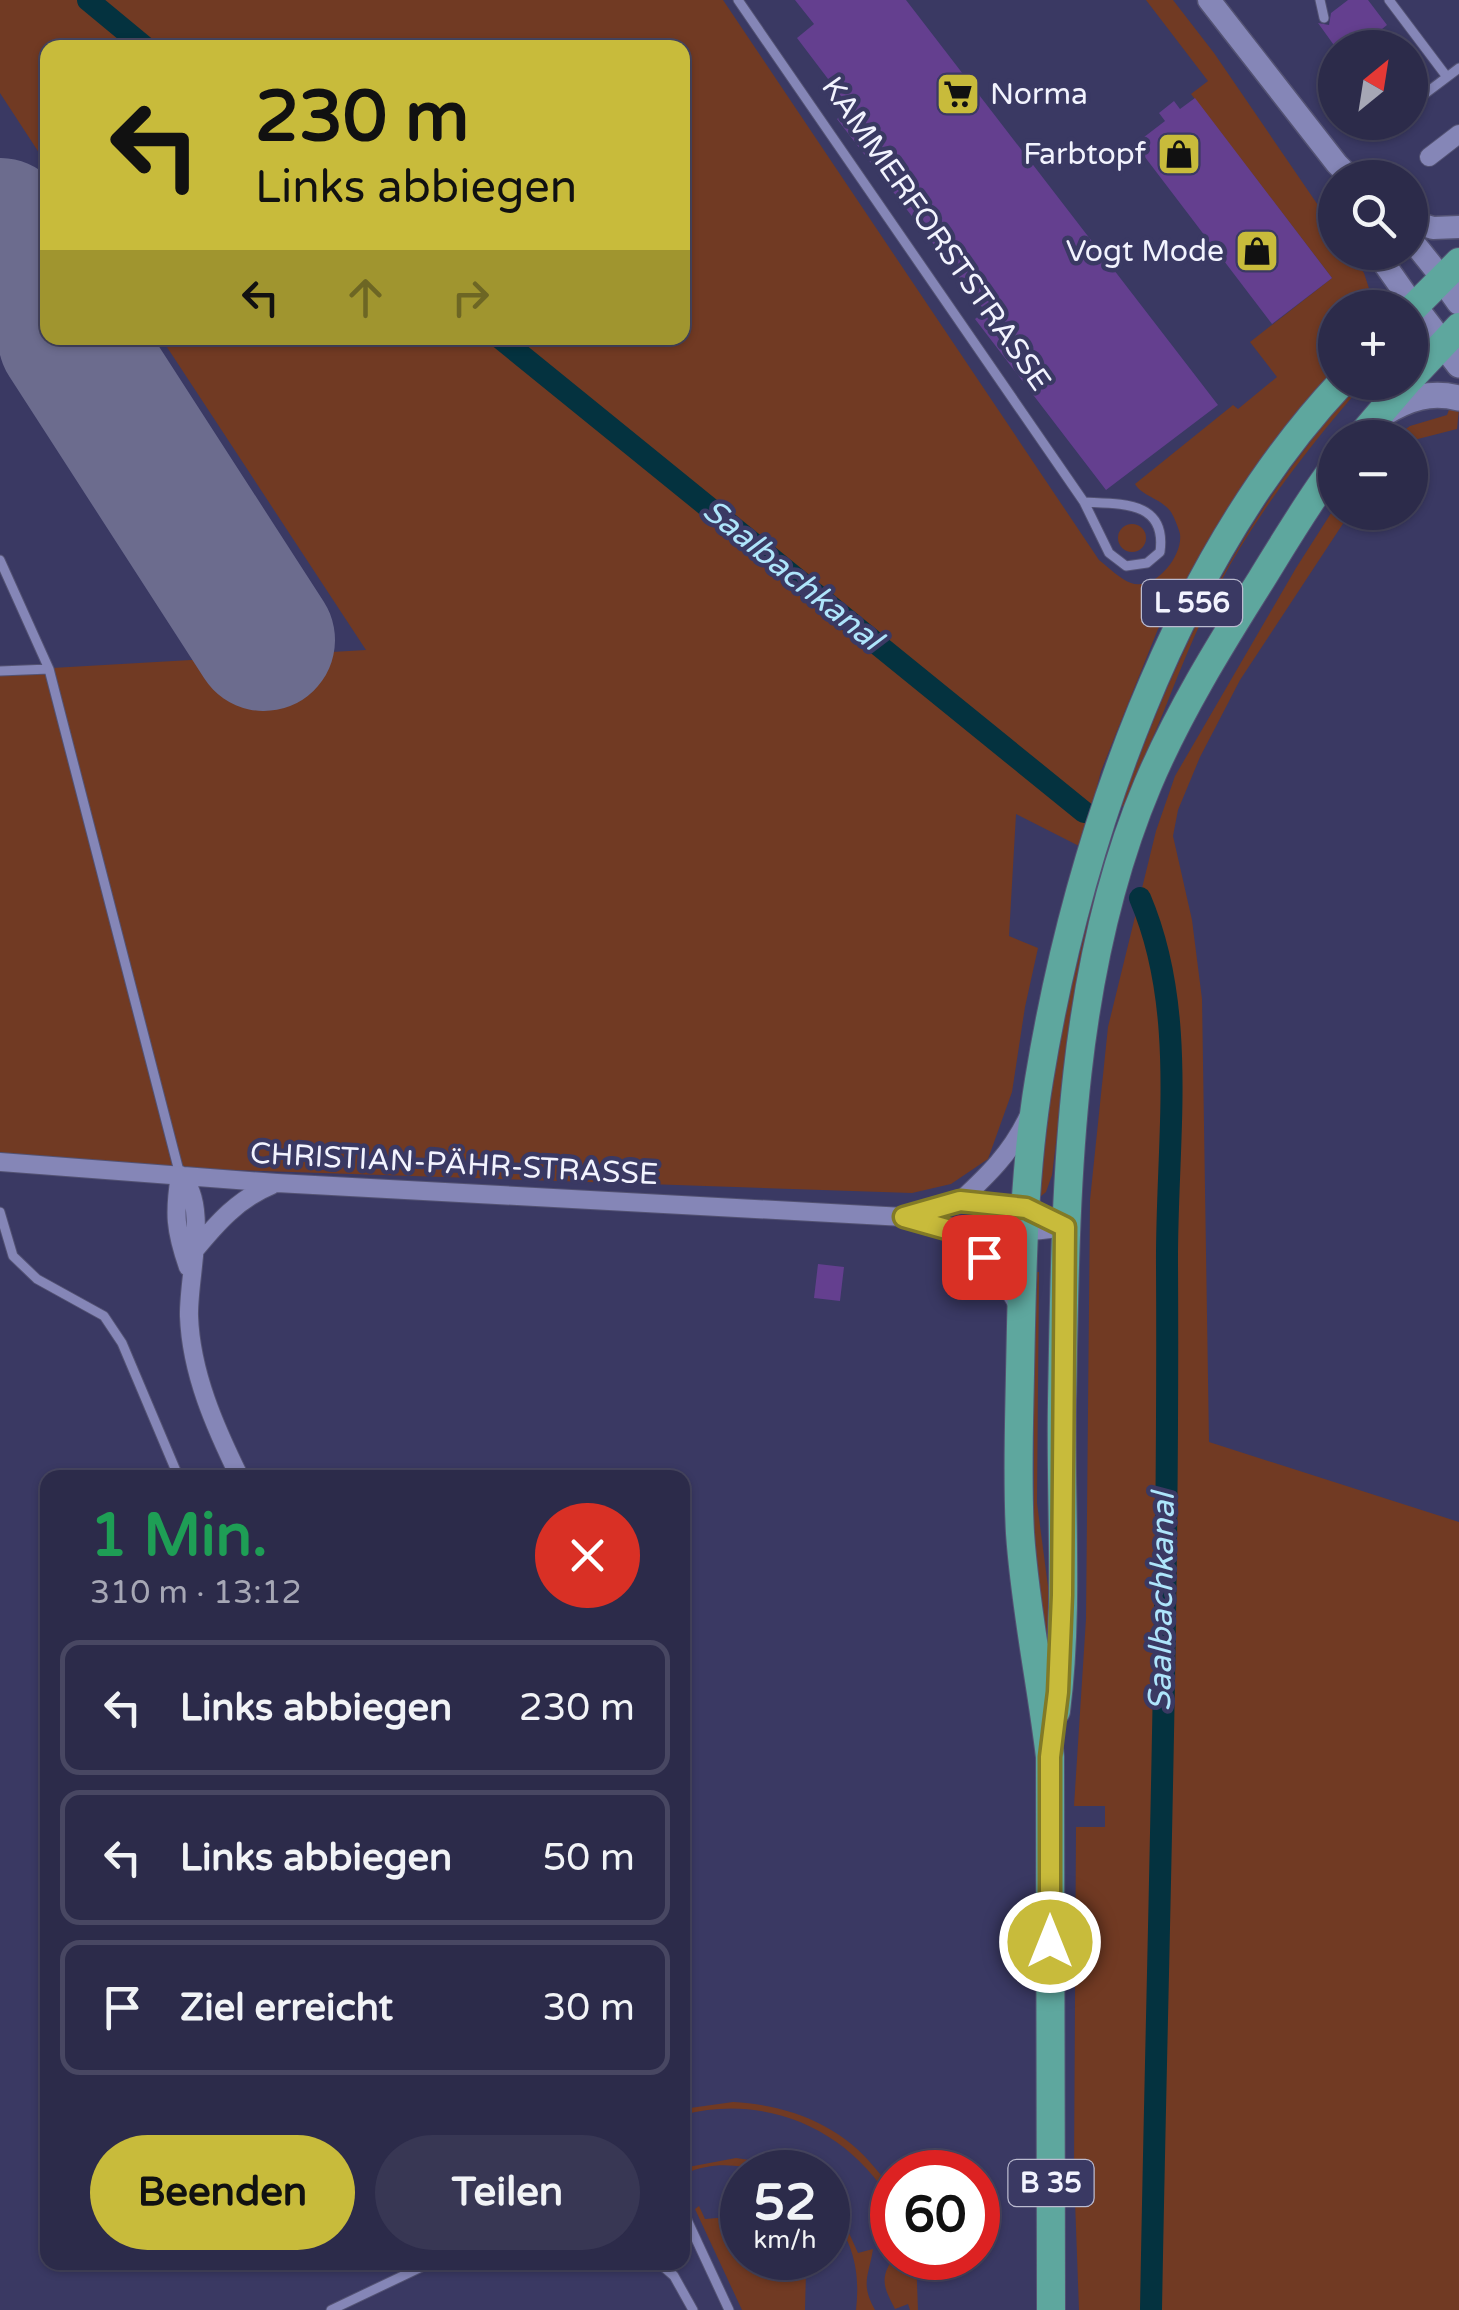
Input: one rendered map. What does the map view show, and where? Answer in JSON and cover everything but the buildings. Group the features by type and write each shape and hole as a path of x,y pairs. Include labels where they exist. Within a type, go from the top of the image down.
{"main road":[{"path":"1451,270 1459,302"},
{"path":"1428,293 1451,270"},
{"path":"1428,323 1453,345 1428,365"},
{"path":"1378,420 1405,400 1433,394 1459,398"},
{"name":"L 556","path":"1024,1220 1036,1100 1064,956 1115,781 1172,640 1216,556 1269,474 1328,400"},
{"path":"1374,420 1392,400"},
{"name":"L 556","path":"1065,1227 1075,1091 1094,971 1106,916 1146,787 1223,640 1318,492"},
{"name":"B 35","path":"1024,1220 1020,1530 1026,1608 1050,1757 1051,2310"},
{"name":"B 35","path":"1050,1757 1061,1624 1065,1227"}],"street":[{"path":"1209,0 1333,160"},
{"path":"1429,157 1459,134"},
{"path":"1428,227 1459,226"},
{"path":"1428,252 1451,270"},
{"path":"960,1201 996,1169 1016,1142 1036,1100"},
{"name":"CHRISTIAN-PÄHR-STRASSE","path":"0,1162 277,1182 904,1217 950,1230 988,1234 1024,1220"},
{"path":"180,1174 195,1196 190,1272 192,1355 216,1426 236,1470"},
{"path":"180,1174 174,1212 176,1234 190,1272"},
{"path":"193,1252 232,1208 250,1194 277,1182"},
{"name":"CHRISTIAN-PÄHR-STRASSE","path":"904,1217 960,1201 1024,1220 1065,1227"},
{"path":"950,1230 984,1257 1007,1285 1021,1312"}],"lane":[{"name":"KAMMERFORSTSTRASSE","path":"738,0 1084,502 1109,553 1126,566 1148,563 1160,552 1163,534 1156,520 1144,510 1123,504 1084,502"},
{"path":"1320,0 1324,18"},
{"path":"1389,0 1447,76"},
{"path":"1428,91 1459,68"},
{"path":"0,560 49,669 180,1174"},
{"path":"0,672 49,669"},
{"path":"0,1212 13,1256 37,1279 104,1316 122,1344 176,1470"},
{"path":"690,2225 729,2310"},
{"path":"331,2310 415,2270"},
{"path":"667,2270 694,2310"}],"shaded area":[{"path":"0,0 723,0 1099,560 1123,579 1140,584 1166,570 1177,552 1180,534 1167,507 1135,484 1233,405 1238,409 1277,377 1250,342 1332,278 1326,270 1362,270 1370,290 1318,290 1318,391 1256,469 1158,629 1101,771 1081,847 1016,814 1009,936 1038,948 1012,1092 988,1159 951,1184 912,1193 0,1162 0,671 366,650 166,345 690,345 690,40 40,40 40,154 0,93"},
{"path":"1146,0 1173,0 1318,205 1318,260 1191,94 1208,81"},
{"path":"1345,400 1350,400 1333,420 1328,420"},
{"path":"1450,407 1459,409 1457,429 1428,436 1428,421 1447,415"},
{"path":"1318,432 1318,438 1254,526 1211,601 1125,807 1121,806 1191,635 1248,531"},
{"path":"1132,524 1142,528 1146,538 1142,548 1132,552 1122,548 1118,538 1122,528"},
{"path":"1320,530 1339,530 1240,680 1200,757 1178,810 1173,836 1192,920 1202,999 1209,1442 1459,1522 1459,2310 1079,2310 1074,2173 1076,1827 1105,1827 1105,1806 1074,1806 1086,1619 1090,1200 1108,1027 1156,831 1175,776"},
{"path":"1094,896 1068,1046 1052,1175 1040,1197 1048,1098"},
{"path":"1034,1272 1039,1272 1037,1503 1049,1594 1049,1659 1034,1568"},
{"path":"733,2102 792,2113 846,2140 870,2163 870,2173 850,2150 802,2123 745,2109 690,2114 690,2108"},
{"path":"720,2161 720,2166 690,2172 690,2167"},
{"path":"699,2206 705,2219 720,2218 720,2263 695,2209"},
{"path":"850,2235 858,2253 870,2250 867,2286 875,2310 856,2310"},
{"path":"728,2280 806,2280 805,2310 742,2310"},
{"path":"885,2280 917,2280 918,2310 910,2310 908,2304 895,2309"}],"waterway":[{"name":"Saalbachkanal","path":"88,0 136,40"},
{"name":"Saalbachkanal","path":"509,345 1084,812"},
{"name":"Saalbachkanal","path":"1140,898 1165,987 1172,1079 1151,2310"}],"runway":[{"path":"0,229 40,291"},
{"path":"74,345 264,640"}],"place":[{"name":"Norma","path":"958,94"},
{"name":"Farbtopf","path":"1179,154"},
{"name":"Vogt Mode","path":"1257,251"}],"route":[{"path":"984,1257 950,1230 904,1217 960,1201 1026,1208 1065,1227 1062,1595 1058,1692 1050,1757 1050,1942"}]}
